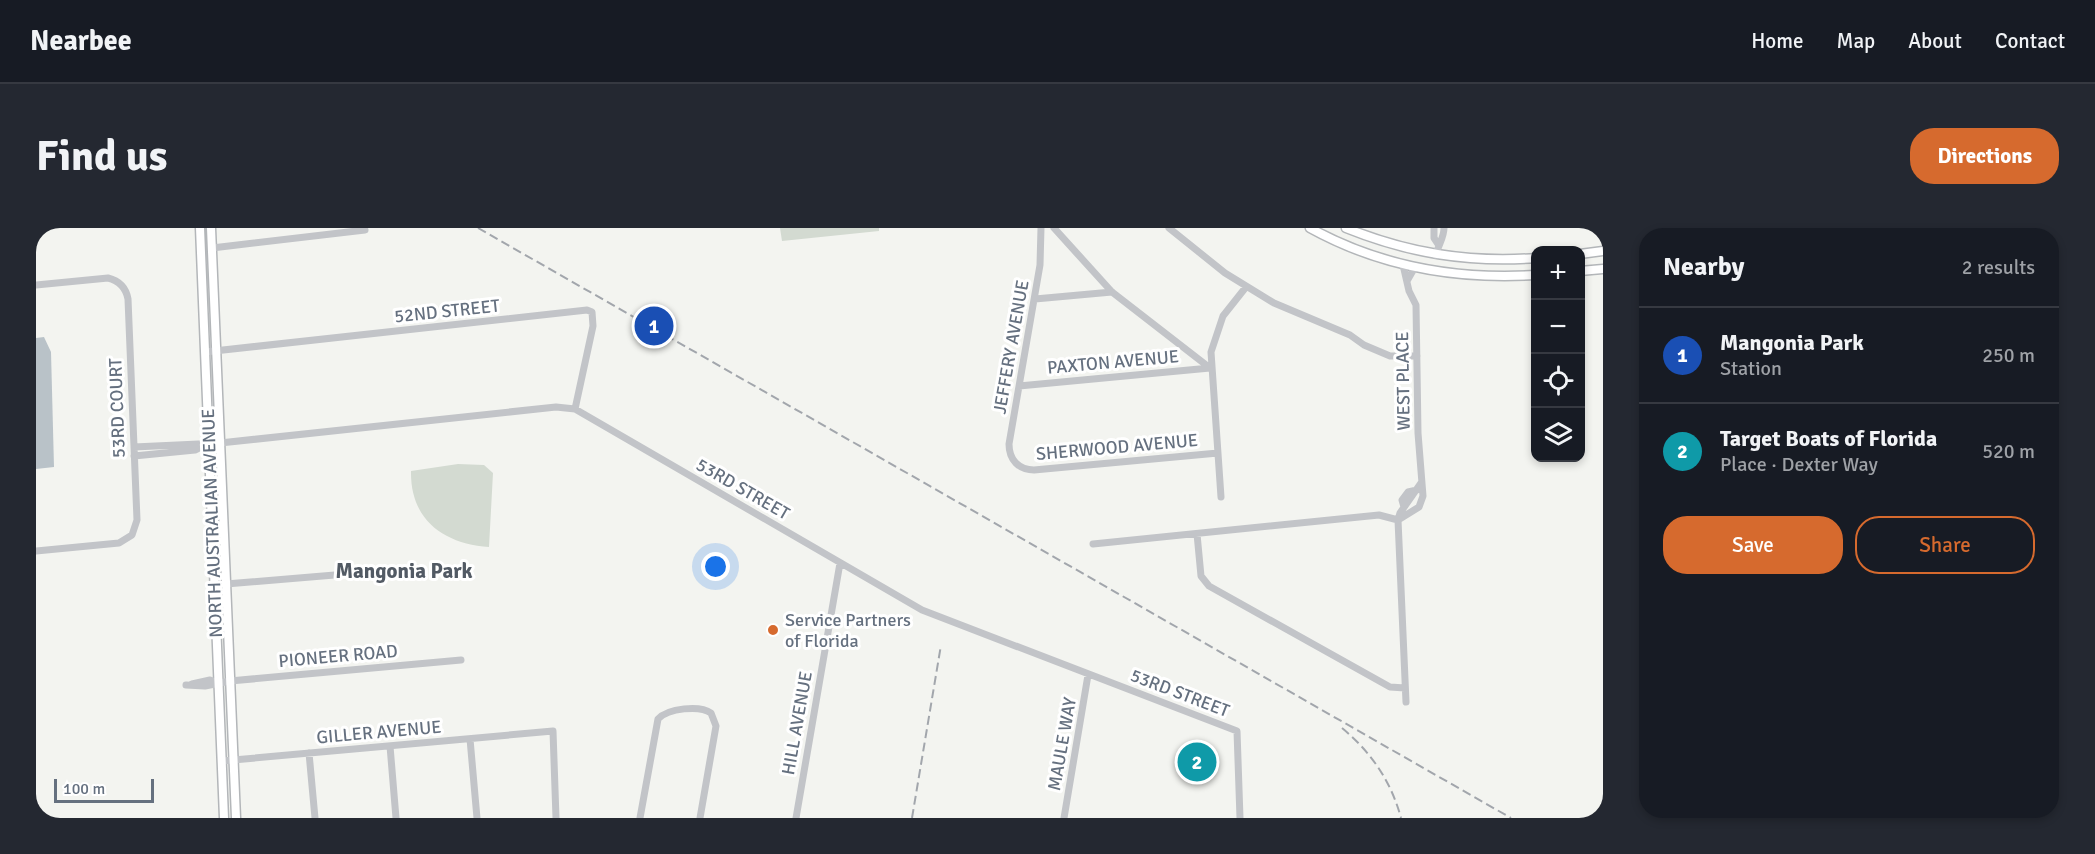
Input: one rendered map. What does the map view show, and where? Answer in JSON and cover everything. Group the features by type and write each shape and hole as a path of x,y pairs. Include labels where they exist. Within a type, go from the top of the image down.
{"main road":[{"name":"NORTH AUSTRALIAN AVENUE","path":"200,228 224,818"},
{"name":"NORTH AUSTRALIAN AVENUE","path":"211,228 236,818"},
{"path":"1310,228 1340,244 1403,265 1476,276 1531,275"},
{"path":"1346,228 1392,245 1436,255 1496,260 1531,258"},
{"path":"1585,253 1603,251"},
{"path":"1416,267 1427,265 1436,255"},
{"path":"1585,271 1603,269"}],"street":[{"name":"JEFFERY AVENUE","path":"1020,467 1012,459 1009,449 1040,265 1041,228"},
{"path":"1054,228 1112,292 1210,368"},
{"path":"1169,228 1203,257 1246,287 1299,315 1350,335 1364,345 1390,356 1417,356"},
{"path":"1434,228 1434,238 1438,244"},
{"path":"1436,255 1438,244 1444,238 1444,228"},
{"path":"212,248 365,230"},
{"name":"WEST PLACE","path":"1398,520 1419,507 1423,496 1419,487 1416,305 1403,265"},
{"path":"1407,281 1416,267"},
{"name":"53RD COURT","path":"36,285 103,278 118,282 125,290 128,299 136,520 132,535 119,543 36,551"},
{"path":"1221,497 1210,368 1213,343 1220,323 1230,304 1246,287"},
{"path":"1035,299 1112,292"},
{"name":"52ND STREET","path":"205,352 587,310 592,312 593,326 575,409"},
{"name":"PAXTON AVENUE","path":"1019,386 1210,368"},
{"path":"134,447 220,443 556,408 575,409"},
{"name":"53RD STREET","path":"575,409 922,610 1237,731 1240,818"},
{"path":"134,456 195,450 209,442"},
{"name":"SHERWOOD AVENUE","path":"1020,467 1034,470 1218,453"},
{"path":"1406,702 1398,520 1404,507 1402,500 1408,492 1419,487"},
{"path":"1093,544 1379,515 1398,520"},
{"path":"1197,534 1202,576 1209,586 1390,687 1405,687"},
{"name":"HILL AVENUE","path":"796,818 840,562"},
{"path":"226,584 418,568"},
{"name":"PIONEER ROAD","path":"218,683 461,660"},
{"name":"MAULE WAY","path":"1064,818 1089,675"},
{"path":"640,818 658,719 670,711 703,709 711,713 716,722 700,818"},
{"name":"GILLER AVENUE","path":"222,761 553,731 556,818"},
{"path":"470,739 477,818"},
{"path":"390,746 396,818"},
{"path":"309,753 315,818"}],"shaded area":[{"path":"780,228 879,228 879,231 782,241"},
{"path":"44,337 51,352 54,467 36,469 36,338"},
{"path":"458,464 484,465 493,473 489,547 458,541 444,535 423,516 416,503 411,471"}],"railway":[{"path":"478,228 1511,818"},
{"path":"912,818 941,645"},
{"path":"1342,728 1379,768 1392,792 1401,818"}],"place":[{"name":"Mangonia Park","path":"654,326"},
{"name":"Service Partners of Florida","path":"773,630"},
{"name":"Target Boats of Florida","path":"1197,762"}],"district":[{"name":"Mangonia Park","path":"404,571"}]}
